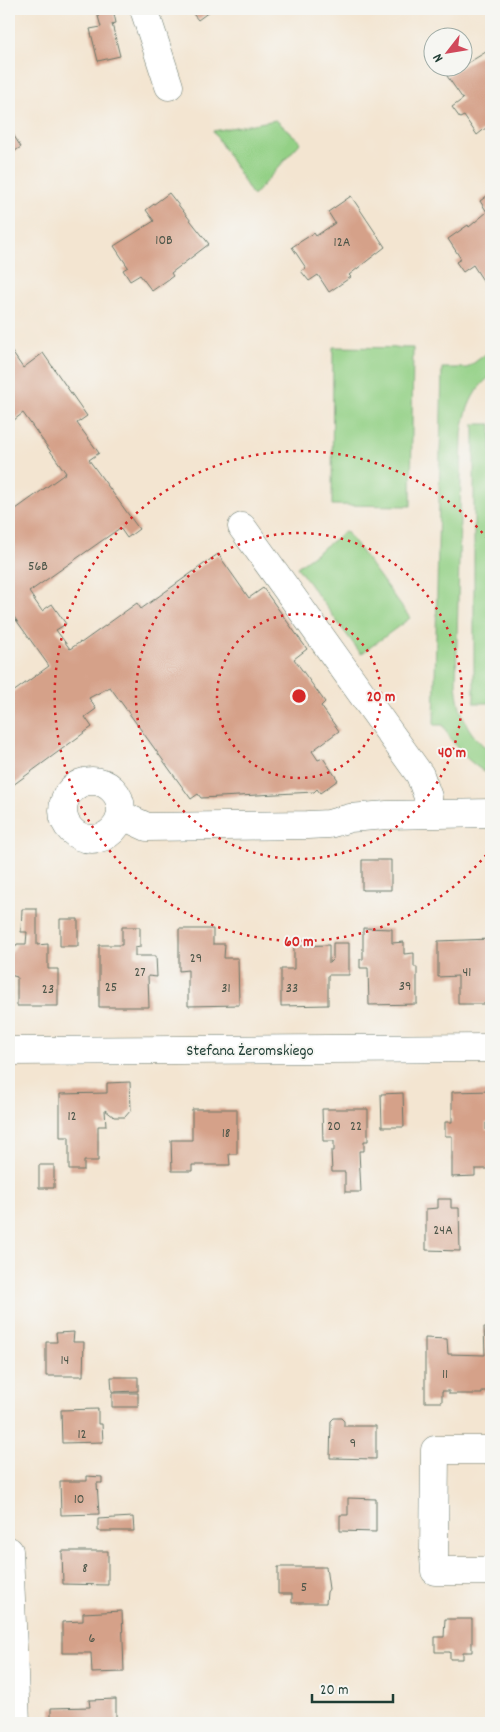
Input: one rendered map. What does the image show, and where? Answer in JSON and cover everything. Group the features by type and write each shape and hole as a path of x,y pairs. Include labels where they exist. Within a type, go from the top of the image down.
{"street":[{"path":"144,9 169,86"},
{"path":"242,527 420,775 428,797 428,814"},
{"path":"121,815 147,827 322,824 350,818 491,813"},
{"name":"Stefana Żeromskiego","path":"9,1051 491,1048"},
{"path":"491,1450 435,1450 434,1557 435,1571 491,1571"},
{"path":"9,1551 16,1723"}],"green space":[{"path":"276,120 301,142 253,196 213,131"},
{"path":"333,347 413,348 411,506 332,505"},
{"path":"491,350 491,376 474,394 465,417 462,434 456,683 459,703 465,722 476,738 491,751 491,776 463,754 452,741 443,725 434,725 442,368 467,368"},
{"path":"474,424 491,424 491,703 474,703"},
{"path":"346,531 410,618 361,654 297,567"}],"building":[{"path":"96,9 113,9 116,23 112,24 120,56 98,61 90,29 101,27"},
{"path":"189,9 213,9 198,20"},
{"path":"489,50 491,54 491,124 477,135 464,116 460,118 452,107 463,99 448,78 472,78 472,61"},
{"path":"9,128 21,147 9,155"},
{"path":"169,193 209,244 171,273 173,276 152,291 140,275 130,281 123,270 128,267 114,246 154,221 146,210"},
{"path":"491,193 491,277 484,282 473,265 463,272 456,262 461,259 448,239 468,225 469,227 487,212 480,201"},
{"path":"351,196 385,247 349,275 351,277 329,292 318,275 309,281 301,271 306,268 292,247 314,233 316,236 335,223 328,212"},
{"path":"12,352 23,368 43,353 87,416 77,423 99,453 89,460 139,529 127,538 120,528 29,592 42,611 52,604 66,624 56,630 70,649 137,603 141,609 218,554 249,598 263,588 307,649 294,659 325,702 321,706 339,731 312,751 318,760 323,758 338,780 320,793 317,789 314,792 201,798 198,794 191,799 110,687 89,698 96,709 85,717 92,727 9,788 9,695 49,666 9,610 9,514 66,473 23,413 9,424 9,355"},
{"path":"362,860 391,860 391,890 362,890"},
{"path":"22,909 37,909 37,945 48,944 48,969 58,969 58,1006 17,1006 17,977 10,975 10,955 17,944 26,944 27,932 21,932"},
{"path":"60,919 78,919 78,946 60,946"},
{"path":"122,927 140,927 140,947 135,948 135,956 156,956 157,977 148,976 149,1007 99,1007 99,945 122,945"},
{"path":"363,928 392,929 392,943 404,942 404,954 414,953 414,967 417,967 417,1004 369,1005 368,968 360,968 360,959 363,959"},
{"path":"179,929 213,929 213,944 225,944 224,958 238,958 239,1005 188,1006 188,970 179,971"},
{"path":"491,939 491,1004 458,1004 458,976 438,977 438,941"},
{"path":"333,943 349,943 349,975 328,975 328,1005 281,1006 281,969 294,969 294,946 329,945 329,963 333,959"},
{"path":"130,1082 131,1110 125,1117 114,1117 105,1110 106,1126 98,1126 98,1161 84,1161 84,1170 69,1170 69,1137 60,1137 60,1094 107,1093 107,1083"},
{"path":"491,1091 491,1123 486,1123 486,1130 491,1130 491,1169 475,1169 475,1176 452,1177 452,1136 445,1136 445,1122 452,1122 452,1092"},
{"path":"403,1093 404,1127 382,1127 381,1094"},
{"path":"192,1109 237,1109 237,1154 229,1154 230,1165 192,1165 192,1171 172,1171 171,1140 192,1140"},
{"path":"322,1109 368,1109 368,1141 364,1141 364,1151 359,1151 361,1192 345,1192 345,1172 332,1172 331,1151 334,1151 334,1141 323,1141"},
{"path":"39,1165 54,1165 54,1188 39,1188"},
{"path":"438,1199 451,1199 451,1208 459,1208 460,1251 426,1250 426,1209 438,1208"},
{"path":"488,1298 491,1298 491,1401 489,1391 482,1391 482,1394 449,1394 449,1391 442,1391 442,1402 425,1402 425,1338 447,1339 448,1354 485,1355 484,1327 489,1327"},
{"path":"74,1332 73,1342 84,1342 83,1376 46,1376 46,1342 57,1342 56,1333"},
{"path":"111,1377 138,1377 138,1391 112,1392"},
{"path":"112,1393 138,1393 138,1407 112,1407"},
{"path":"98,1409 98,1424 102,1424 103,1442 62,1443 61,1410"},
{"path":"334,1418 341,1418 344,1421 344,1426 376,1426 376,1459 330,1458 331,1421"},
{"path":"87,1476 102,1477 102,1483 97,1483 99,1514 61,1515 60,1481 87,1481"},
{"path":"348,1498 376,1499 376,1532 340,1531 340,1515 348,1515"},
{"path":"133,1517 134,1531 98,1531 98,1519"},
{"path":"62,1551 108,1551 108,1585 63,1584"},
{"path":"278,1567 326,1567 329,1589 326,1603 292,1603 292,1594 278,1594"},
{"path":"122,1611 124,1672 92,1673 91,1653 62,1653 62,1622 83,1621 83,1613"},
{"path":"445,1619 472,1619 472,1652 463,1652 463,1659 450,1659 450,1652 435,1652 435,1637 444,1637"},
{"path":"116,1699 116,1723 51,1723 51,1708 90,1707 89,1700"}]}
